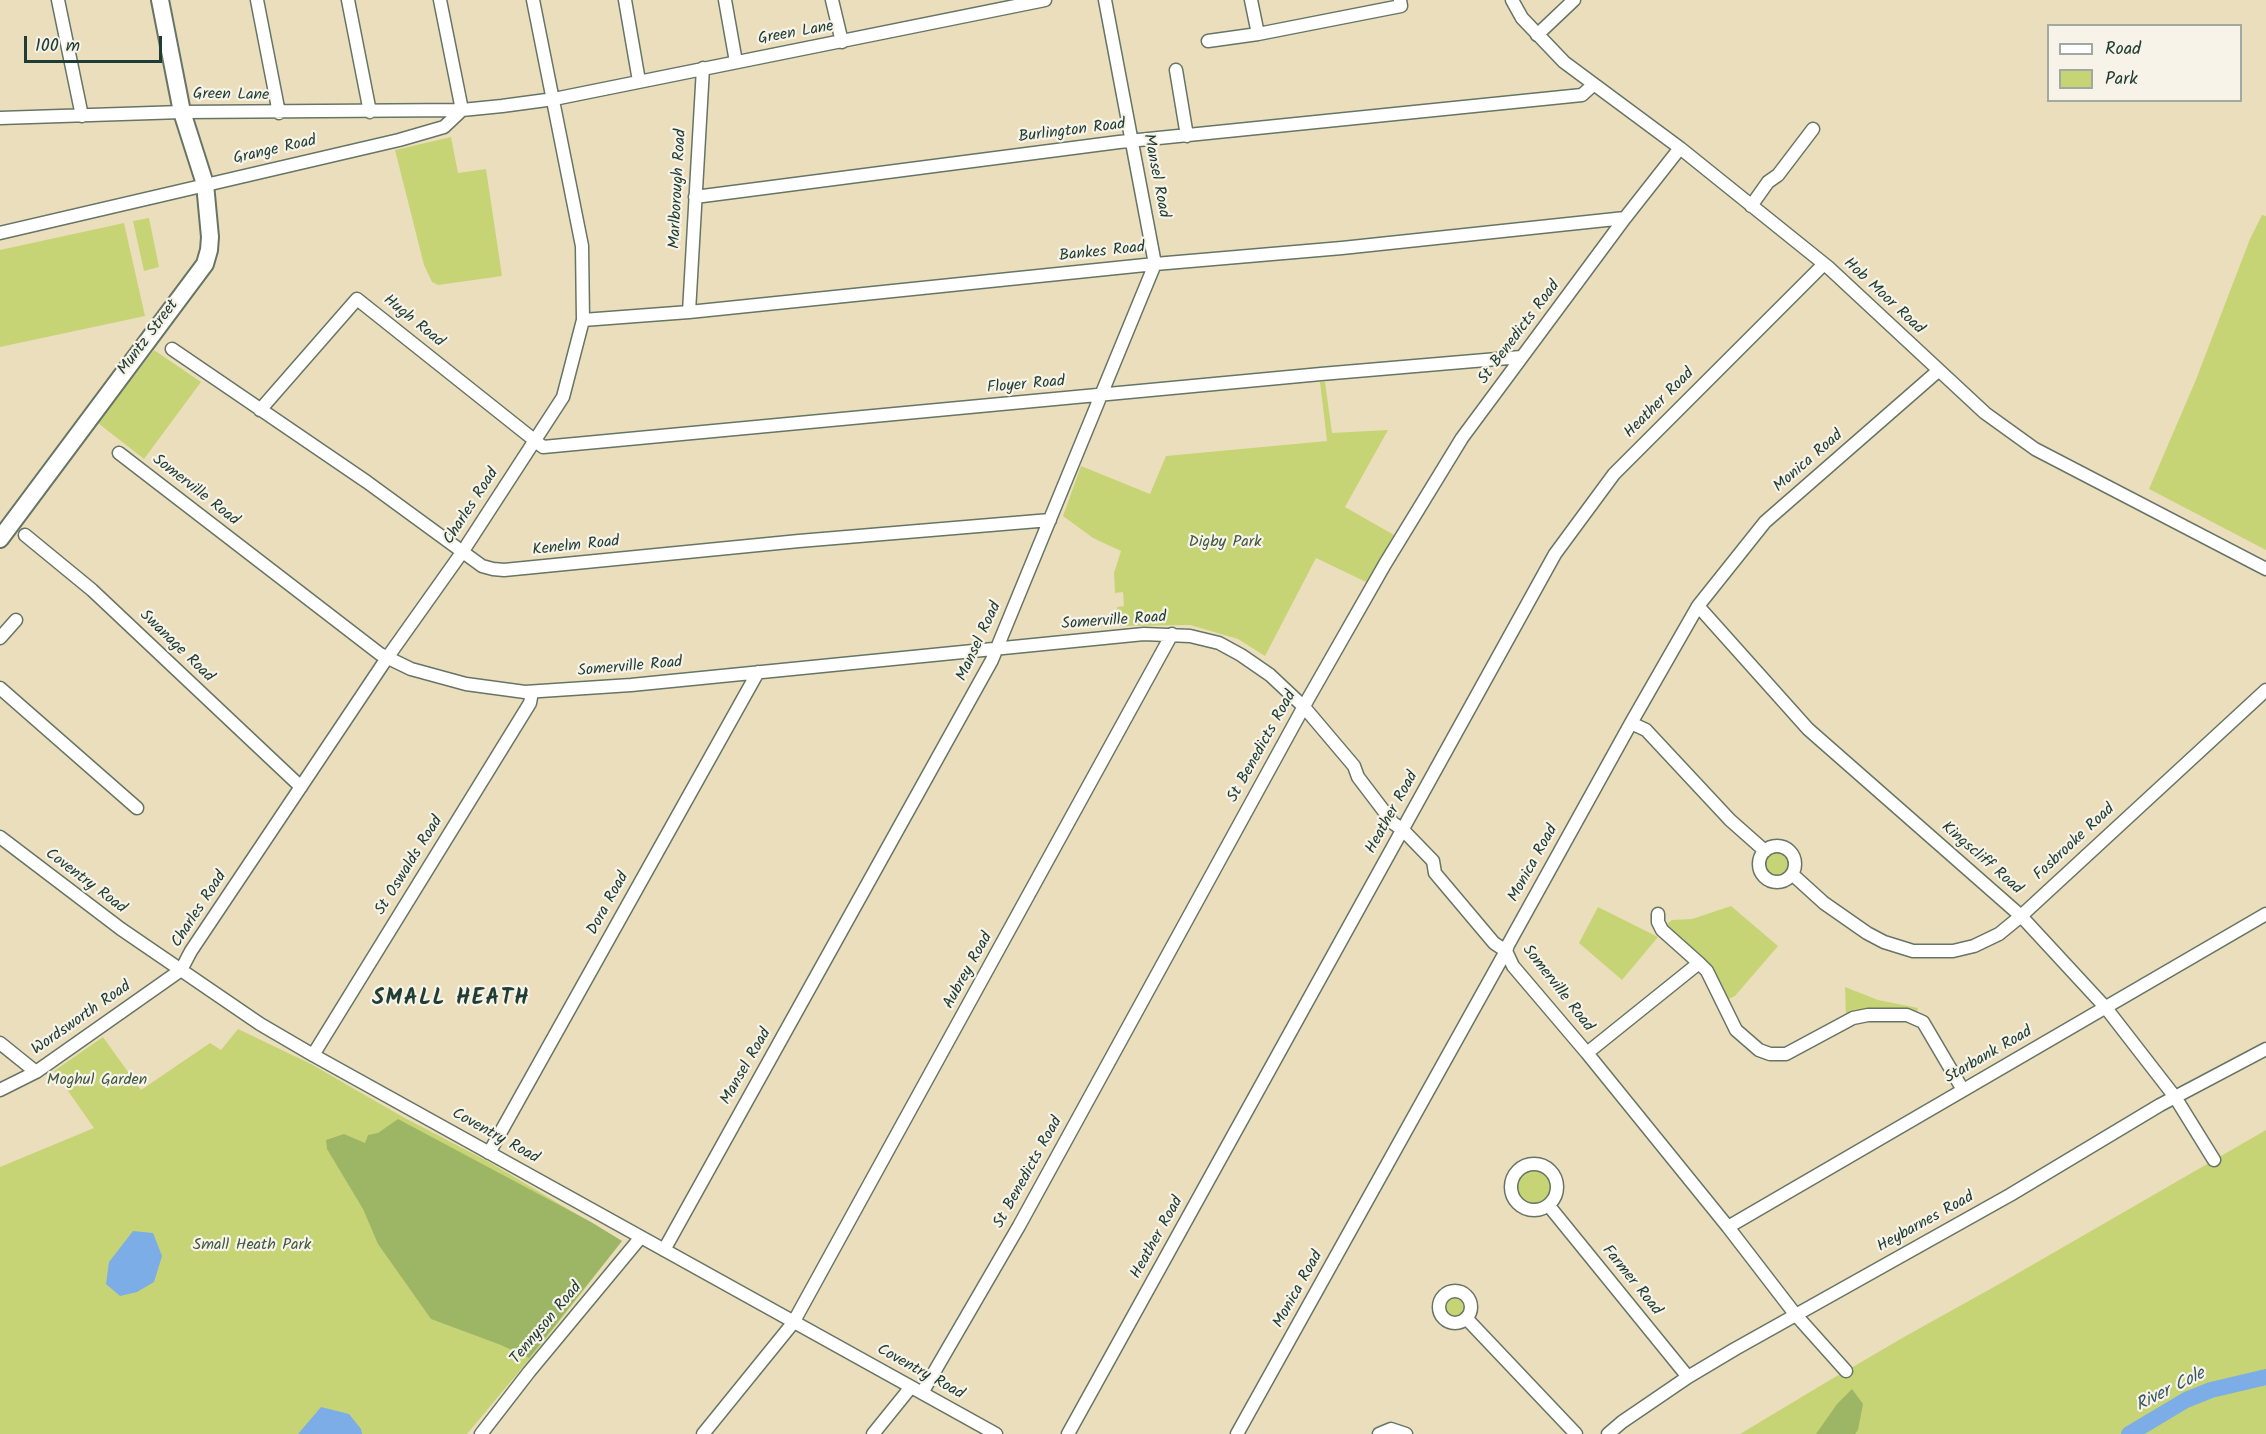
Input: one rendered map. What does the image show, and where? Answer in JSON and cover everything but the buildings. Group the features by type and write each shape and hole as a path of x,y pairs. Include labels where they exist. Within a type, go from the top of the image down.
{"main road":[{"name":"Muntz Street","path":"0,539 205,264 210,237 205,184 182,112 160,0"}],"street":[{"path":"58,0 82,116"},
{"path":"257,0 279,113"},
{"path":"348,0 370,112"},
{"path":"440,0 462,110 554,99"},
{"name":"Charles Road","path":"180,970 387,658 463,551 563,397 583,320 582,246 554,99 532,0"},
{"path":"625,0 639,81"},
{"path":"725,0 736,62"},
{"path":"832,0 842,42"},
{"name":"Green Lane","path":"554,99 842,42 1017,3 1045,0"},
{"name":"Mansel Road","path":"664,1250 987,671 1103,395 1155,264 1105,0"},
{"path":"1251,0 1258,34"},
{"path":"1208,41 1258,34 1401,6 1400,0"},
{"name":"Hob Moor Road","path":"1512,0 1522,18 1564,62 1680,148 1824,264 1985,414 2035,449 2266,569"},
{"path":"1537,35 1574,0"},
{"name":"Marlborough Road","path":"689,312 703,68"},
{"path":"1176,70 1187,136"},
{"name":"Burlington Road","path":"695,197 1132,141 1582,95 1593,85"},
{"name":"Green Lane","path":"0,118 182,112 462,110"},
{"name":"Grange Road","path":"0,233 433,130 444,127 462,110"},
{"path":"1751,206 1768,182 1778,175 1813,129"},
{"name":"St Benedicts Road","path":"873,1434 916,1390 1023,1218 1385,564 1462,438 1625,218 1680,148"},
{"name":"Bankes Road","path":"583,320 689,312 1625,218"},
{"name":"Heather Road","path":"1068,1434 1555,554 1614,474 1824,264"},
{"name":"Hugh Road","path":"260,410 357,299 534,442"},
{"name":"Kenelm Road","path":"172,349 367,482 482,566 504,570 799,541 1050,520"},
{"name":"Floyer Road","path":"534,442 543,447 1521,357"},
{"name":"Monica Road","path":"1237,1434 1698,606 1765,522 1938,371"},
{"name":"Somerville Road","path":"119,453 387,658 411,669 466,684 532,692 631,685 1144,634 1172,634 1219,643 1241,654 1270,675 1304,708 1353,766 1358,777 1393,823 1403,830 1433,861 1435,873 1494,943 1506,951 1513,966 1587,1053 1728,1227 1795,1314 1846,1371"},
{"name":"Swanage Road","path":"24,535 92,590 301,788"},
{"name":"Kingscliff Road","path":"1698,606 1808,729 2021,916 2106,1008 2175,1097 2214,1160"},
{"path":"0,638 16,620"},
{"name":"Aubrey Road","path":"703,1434 793,1323 1172,634"},
{"name":"Dora Road","path":"489,1153 758,672"},
{"path":"0,688 137,808"},
{"name":"Fosbrooke Road","path":"1792,874 1824,903 1867,933 1891,944 1913,951 1942,951 1974,946 1999,934 2021,916 2266,690"},
{"name":"St Oswalds Road","path":"313,1055 530,703 532,692"},
{"path":"1631,723 1646,730 1730,820 1765,851"},
{"name":"Coventry Road","path":"0,837 121,929 260,1024 793,1323 996,1434"},
{"path":"1777,846 1789,850 1795,862 1792,874 1778,882 1764,876 1760,860 1765,851 1777,846"},
{"path":"1659,914 1658,922 1662,930 1707,971 1736,1030 1759,1050 1770,1054 1786,1054 1853,1018 1868,1015 1907,1015 1923,1022 1963,1090"},
{"name":"Starbank Road","path":"1728,1227 2266,914"},
{"path":"1587,1053 1699,963"},
{"name":"Wordsworth Road","path":"0,1090 36,1072 180,970"},
{"path":"0,1043 36,1072"},
{"name":"Heybarnes Road","path":"1608,1434 1688,1377 1795,1314 2010,1196 2175,1097 2266,1049"},
{"name":"Farmer Road","path":"1549,1206 1688,1377"},
{"name":"Tennyson Road","path":"481,1434 529,1372 641,1237"},
{"path":"1466,1318 1576,1434"},
{"path":"1379,1434 1391,1430 1406,1434"}],"green space":[{"path":"451,137 458,173 486,169 502,276 438,285 432,282 424,265 395,150"},
{"path":"2262,215 2266,216 2266,550 2149,489 2195,382 2250,239"},
{"path":"149,218 159,267 144,271 133,221"},
{"path":"124,223 145,316 0,347 0,250"},
{"path":"154,350 201,382 144,459 98,423"},
{"name":"Digby Park","path":"1320,382 1325,382 1332,433 1388,430 1345,507 1394,535 1366,582 1316,558 1265,656 1238,639 1190,625 1118,626 1117,607 1124,606 1123,592 1115,593 1114,573 1121,551 1093,538 1063,516 1081,466 1150,494 1166,456 1327,441"},
{"path":"1778,852 1787,855 1790,864 1787,873 1778,876 1769,873 1766,864 1769,855"},
{"path":"1731,906 1778,946 1735,996 1727,1000 1712,971 1698,953 1669,929 1667,924 1672,920 1692,919"},
{"path":"1598,907 1658,937 1622,980 1579,943"},
{"path":"1845,987 1878,1000 1918,1008 1917,1013 1883,1010 1846,1017"},
{"name":"Small Heath Park","path":"238,1029 311,1064 403,1117 489,1162 622,1241 537,1350 467,1434 0,1434 0,1167 94,1128 54,1071 103,1037 141,1090 210,1043 221,1050"},
{"path":"398,1119 591,1222 622,1241 529,1358 431,1319 378,1244 363,1209 327,1149 326,1140 344,1134 365,1143 368,1135 378,1133"},
{"path":"2266,1130 2266,1434 1740,1434 1840,1374 1847,1373 1851,1368 1904,1337"},
{"path":"1534,1168 1547,1173 1552,1186 1547,1199 1534,1204 1521,1199 1516,1186 1521,1173"},
{"path":"1455,1296 1463,1299 1466,1307 1463,1315 1455,1318 1447,1315 1444,1307 1447,1299"},
{"path":"1852,1389 1863,1404 1858,1430 1855,1434 1816,1434 1837,1404"}],"water":[{"path":"133,1231 153,1233 162,1256 154,1282 137,1292 120,1296 106,1284 109,1262"},
{"path":"321,1407 349,1414 361,1429 362,1434 298,1434"}],"waterway":[{"name":"River Cole","path":"2129,1434 2186,1400 2211,1390 2266,1377"}],"district":[{"name":"SMALL HEATH","path":"451,1000"}],"park label":[{"name":"Moghul Garden","path":"97,1081"}]}
